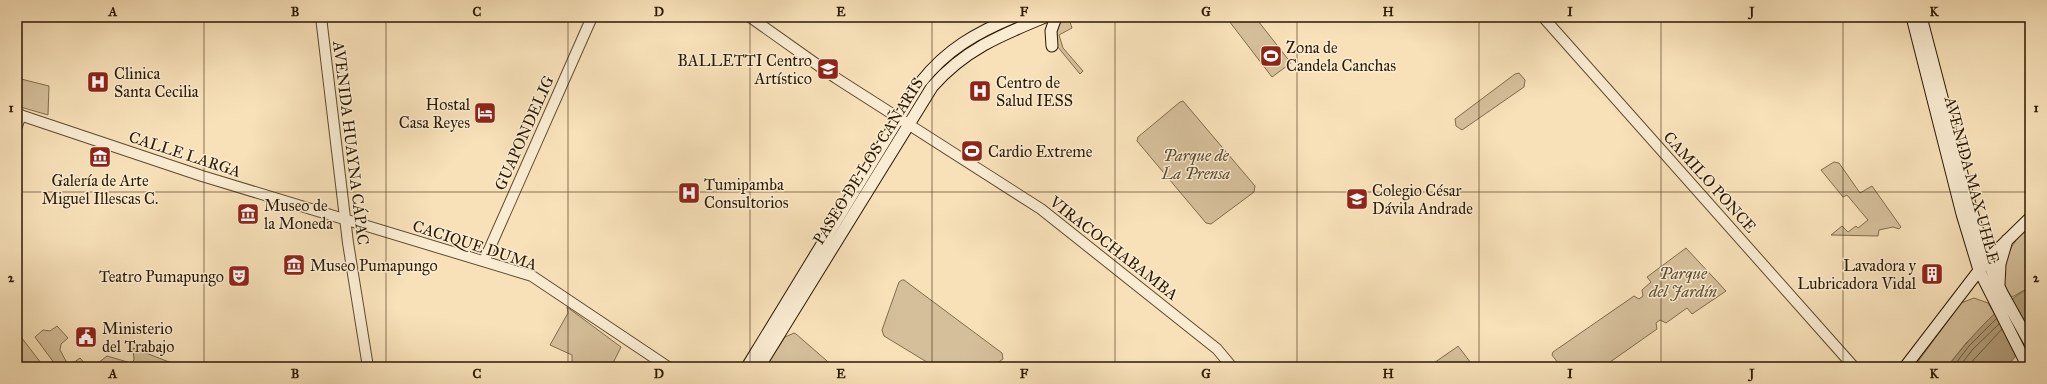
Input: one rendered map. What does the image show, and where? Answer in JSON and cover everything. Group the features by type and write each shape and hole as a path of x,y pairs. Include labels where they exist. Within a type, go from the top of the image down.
{"main road":[{"name":"PASEO DE LOS CAÑARIS","path":"759,367 904,122 921,82 951,50 984,30 1014,17"},
{"name":"PASEO DE LOS CAÑARIS","path":"747,367 904,122 932,86 960,60 991,39 1046,17"},
{"path":"1052,46 1051,31 1056,17"},
{"name":"AVENIDA MAX UHLE","path":"1912,17 1962,214 1979,270 2030,343"},
{"name":"AVENIDA MAX UHLE","path":"1922,17 1970,205 1987,260 1995,293 2028,367"},
{"path":"1905,367 1987,260 2030,218"},
{"path":"1961,293 1972,289 1995,293 2000,264 2008,238"}],"street":[{"name":"AVENIDA HUAYNA CÁPAC","path":"320,17 345,220 368,367"},
{"name":"GUAPONDELIG","path":"484,261 592,17"},
{"name":"VIRACOCHABAMBA","path":"750,17 804,56 904,122 1041,209 1217,349 1232,367"},
{"name":"CAMILO PONCE","path":"1543,17 1854,367"},
{"name":"CALLE LARGA","path":"19,115 202,176 345,220"},
{"path":"17,126 19,115"},
{"name":"CACIQUE DUMA","path":"345,220 532,276 668,367"}],"green space":[{"path":"1075,17 1076,19 1070,22 1072,28 1059,35 1063,48 1083,71 1080,74 1057,46 1054,37 1061,18"},
{"path":"1235,17 1255,17 1291,63 1272,77 1229,21"},
{"path":"1519,73 1525,80 1524,87 1462,130 1456,126 1455,119 1515,74"},
{"path":"17,78 49,86 48,115 17,106"},
{"name":"Parque de La Prensa","path":"1183,101 1255,186 1254,192 1211,224 1206,223 1137,141 1138,137"},
{"path":"1834,162 1839,163 1860,193 1872,186 1901,227 1899,229 1893,227 1879,230 1878,236 1831,235 1842,226 1848,232 1856,226 1858,228 1868,220 1847,195 1843,197 1821,170"},
{"path":"2030,226 2030,287 2012,297 2005,286 2003,268 2009,252 2014,244"},
{"name":"Parque del Jardín","path":"1686,248 1726,291 1692,314 1687,308 1666,323 1660,320 1656,323 1657,329 1603,367 1561,367 1552,355 1553,352 1634,296 1639,299 1643,296 1642,290 1651,282 1647,277"},
{"path":"902,280 1002,353 1003,359 992,367 935,367 884,336 882,330 899,282"},
{"path":"1974,298 1988,303 1995,315 1966,343 1947,367 1914,367 1961,303"},
{"path":"567,307 621,347 611,367 572,367 572,355 550,345 568,313"},
{"path":"57,326 68,338 61,344 60,350 67,363 73,363 80,358 88,367 57,367 35,337 43,330 50,331"},
{"path":"17,331 44,367 23,367 17,359"},
{"path":"794,333 834,367 776,367 769,362 785,337"},
{"path":"1458,346 1474,367 1428,367 1457,347"},
{"path":"133,348 182,367 93,367 107,356 131,363 134,360"}],"water":[{"path":"2030,287 2030,346 2015,357 2007,367 1947,367 1985,323 2006,303"}],"place":[{"name":"Zona de Candela Canchas","path":"1271,56"},
{"name":"BALLETTI Centro Artístico","path":"828,69"},
{"name":"Clinica Santa Cecilia","path":"98,82"},
{"name":"Centro de Salud IESS","path":"980,91"},
{"name":"Hostal Casa Reyes","path":"485,113"},
{"name":"Cardio Extreme","path":"972,151"},
{"name":"Galería de Arte Miguel Illescas C.","path":"100,157"},
{"name":"Tumipamba Consultorios","path":"689,193"},
{"name":"Colegio César Dávila Andrade","path":"1357,199"},
{"name":"Museo de la Moneda","path":"248,214"},
{"name":"Museo Pumapungo","path":"294,265"},
{"name":"Lavadora y Lubricadora Vidal","path":"1932,274"},
{"name":"Teatro Pumapungo","path":"239,276"},
{"name":"Ministerio del Trabajo","path":"86,337"}]}
